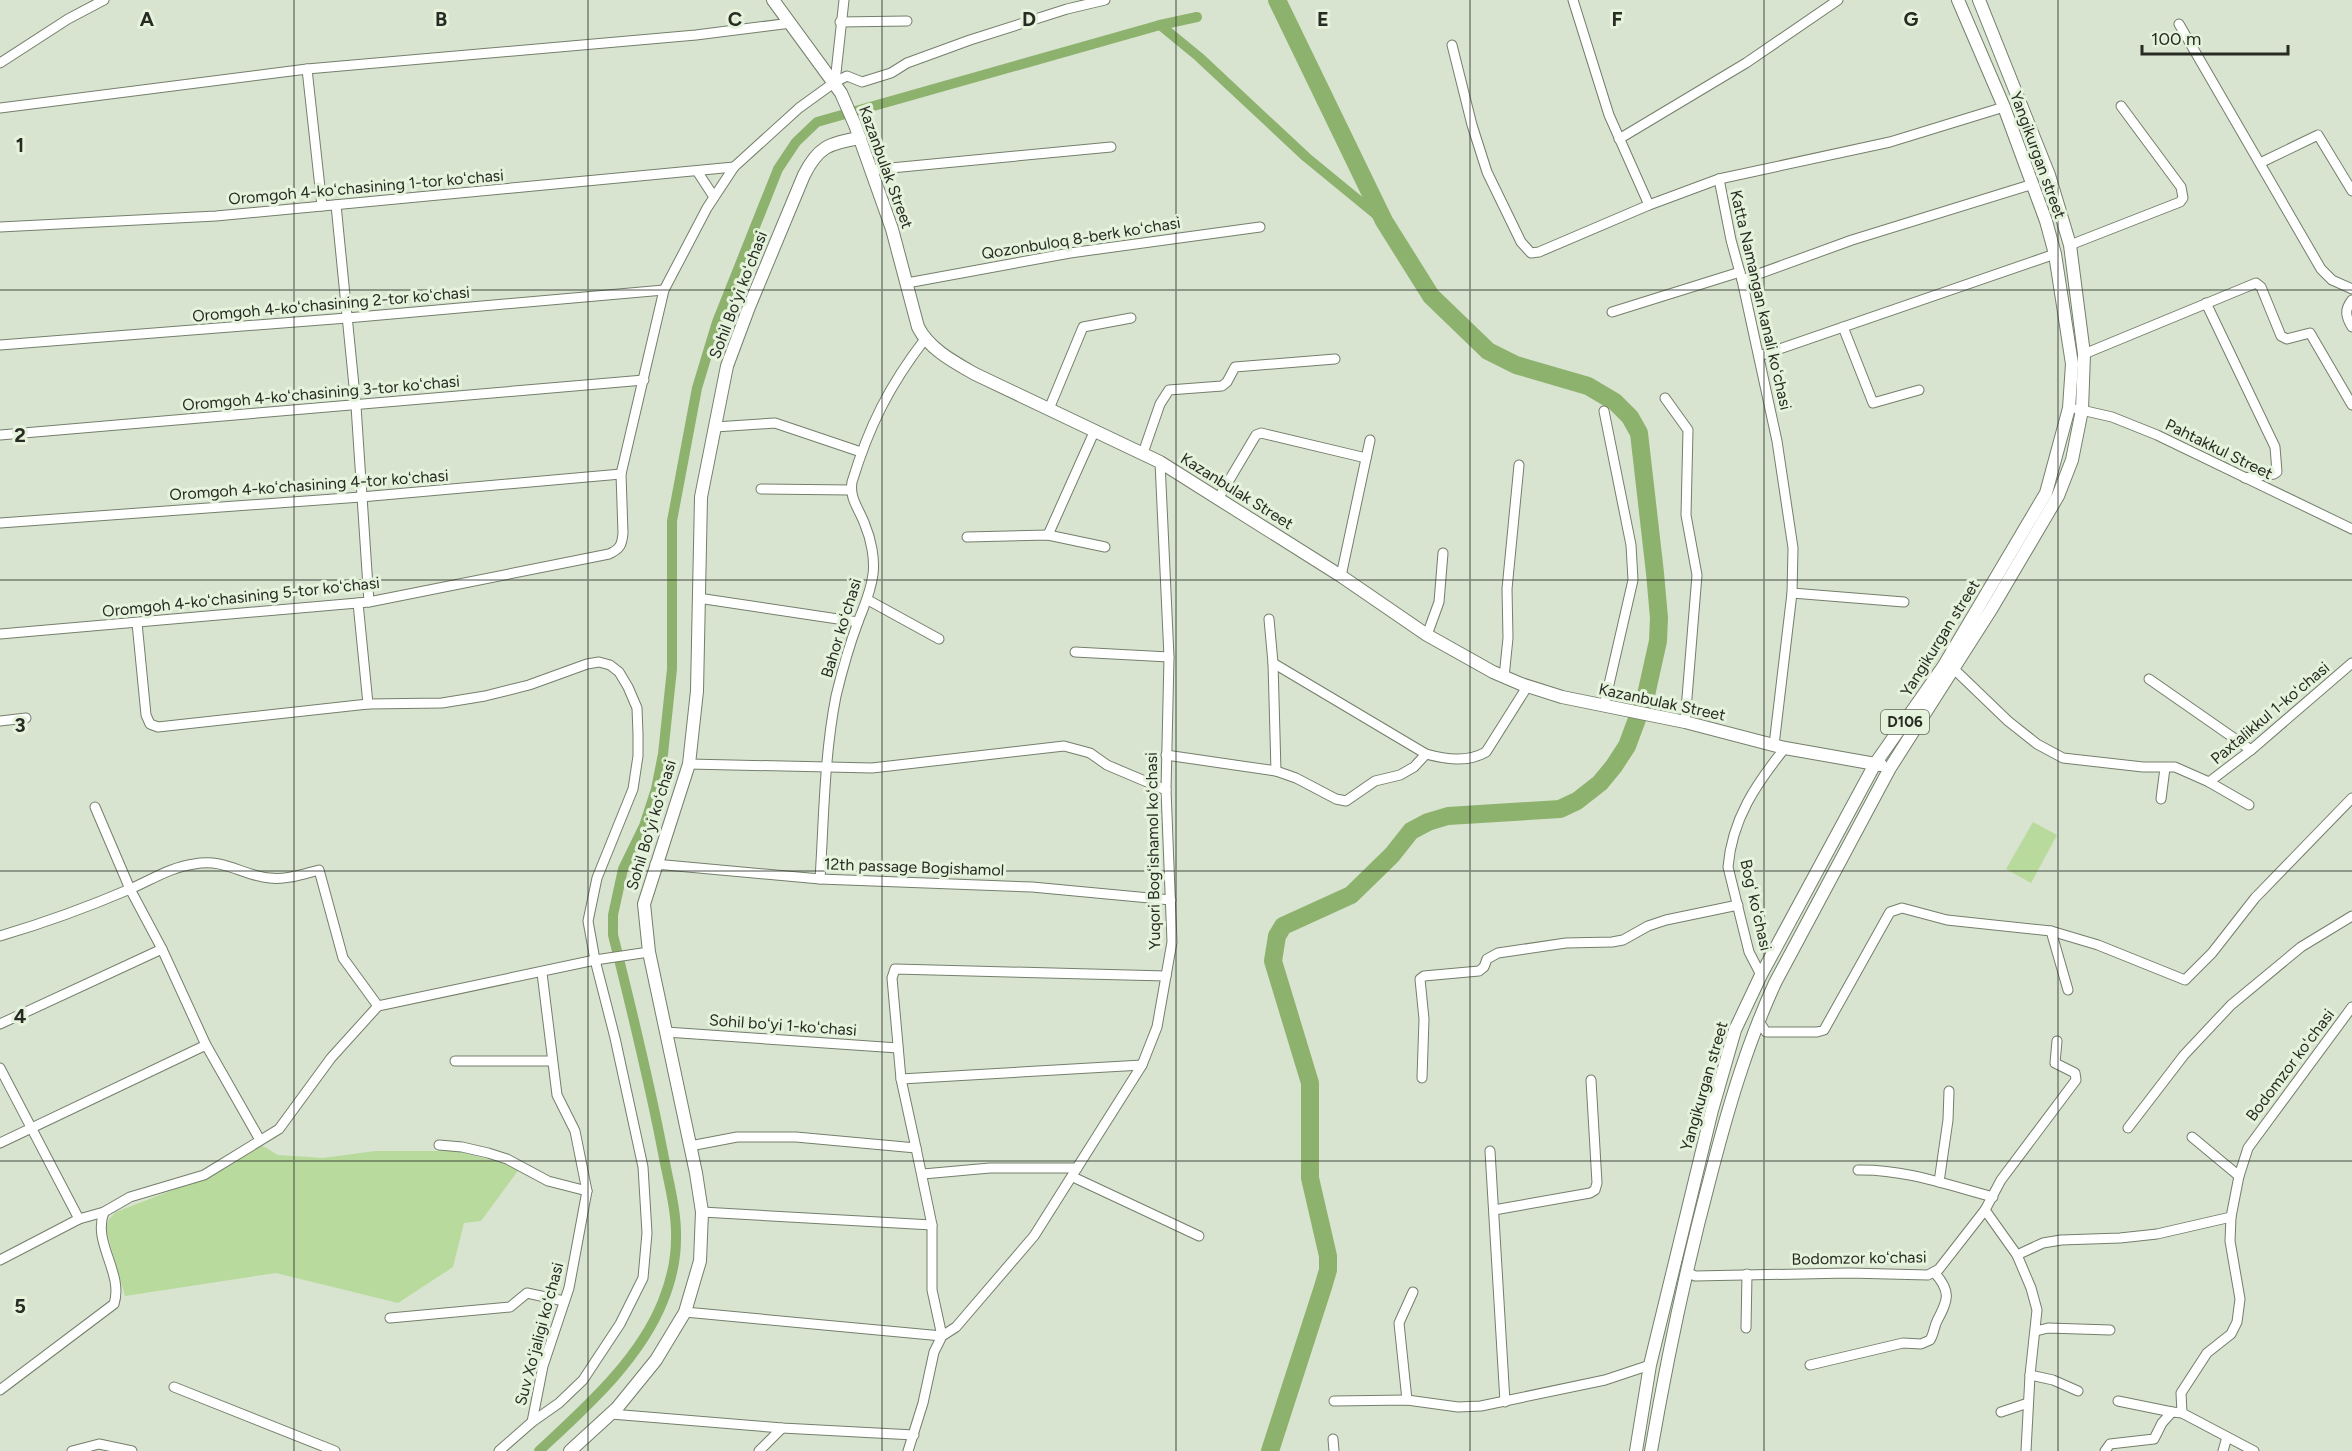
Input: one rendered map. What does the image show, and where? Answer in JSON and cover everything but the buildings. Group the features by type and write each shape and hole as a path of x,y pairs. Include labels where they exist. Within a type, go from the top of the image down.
{"main road":[{"name":"Kazanbulak Street","path":"772,0 838,88 855,124 892,229 918,327 925,339 946,357 975,374 1160,462 1341,576 1427,635 1527,687 1685,722 1779,746 1890,768"},
{"name":"Yangikurgan street","path":"1636,1451 1650,1365 1712,1110 1735,1030 1761,975 1875,764 1943,667 2046,493 2076,409 2072,364 2055,254 2033,184 2004,107 1958,0"},
{"name":"Yangikurgan street","path":"1651,1451 1667,1362 1687,1272 1728,1111 1758,1020 1775,983 1890,768 1955,670 2058,496 2072,460 2076,409 2085,354 2070,244 2049,175 1979,0"},
{"name":"Sohil Boʻyi koʻchasi","path":"570,1451 611,1414 656,1360 685,1312 700,1261 702,1212 666,1032 644,953 644,904 689,764 697,691 701,497 727,366 804,175 814,157 824,148 835,142 860,138"}],"street":[{"path":"0,63 68,19 104,0"},
{"path":"838,88 840,22 844,0"},
{"path":"838,88 847,76 862,82 891,74 907,63 942,49 1067,9 1105,0"},
{"path":"1573,0 1590,60 1619,140 1649,205"},
{"path":"1619,140 1746,63 1838,0"},
{"path":"840,22 907,21"},
{"path":"0,108 307,69 696,35 791,23"},
{"path":"2179,24 2321,269 2332,280 2352,289"},
{"name":"Katta Namangan kanali koʻchasi","path":"1452,45 1472,125 1487,172 1526,250 1531,253 1539,252 1649,205 1719,179 1777,441 1793,548 1792,593 1779,746"},
{"path":"307,69 322,206"},
{"name":"Oromgoh 4-koʻchasining 5-tor koʻchasi","path":"0,634 369,602 618,550 623,543 621,474 664,290 714,197 734,167 799,108 838,88"},
{"path":"2070,244 2181,202 2183,198 2181,187 2121,106"},
{"path":"1719,179 1890,142 2004,107"},
{"path":"2260,163 2318,135 2352,191"},
{"path":"870,170 1111,147"},
{"name":"Oromgoh 4-koʻchasining 1-tor koʻchasi","path":"0,227 216,216 734,167"},
{"path":"697,171 714,197"},
{"path":"1612,312 1741,276 2033,184"},
{"path":"336,205 356,406 369,602"},
{"name":"Qozonbuloq 8-berk koʻchasi","path":"907,283 1070,253 1260,227"},
{"path":"1759,356 2055,254"},
{"path":"2085,354 2254,282 2261,287 2281,336 2286,339 2310,333 2352,405"},
{"name":"Oromgoh 4-koʻchasining 2-tor koʻchasi","path":"0,345 664,290"},
{"path":"2352,300 2347,306 2346,315 2352,327"},
{"path":"2206,303 2275,447 2277,472 2245,478"},
{"path":"1049,409 1083,327 1131,318"},
{"path":"1843,327 1873,403 1918,390"},
{"path":"761,489 850,490 871,426 902,369 925,339"},
{"path":"1143,453 1160,404 1169,390 1222,386 1227,382 1235,367 1335,359"},
{"name":"Oromgoh 4-koʻchasining 3-tor koʻchasi","path":"0,435 644,380"},
{"path":"1665,398 1688,430 1686,515 1697,574 1685,722"},
{"name":"Pahtakkul Street","path":"2076,409 2112,417 2157,435 2352,529"},
{"path":"1605,411 1630,545 1633,580 1605,706"},
{"path":"715,427 775,423 861,452"},
{"path":"1048,535 1095,430"},
{"path":"1218,499 1256,435 1261,433 1366,458"},
{"path":"1341,576 1370,440"},
{"name":"Yuqori Bogʻishamol koʻchasi","path":"908,1451 934,1352 942,1336 956,1327 1034,1236 1142,1065 1157,1028 1172,942 1166,790 1169,657 1160,462"},
{"path":"1504,676 1508,638 1507,589 1519,465"},
{"name":"Oromgoh 4-koʻchasining 4-tor koʻchasi","path":"0,523 361,497 621,474"},
{"name":"Bahor koʻchasi","path":"820,879 825,768 836,698 843,666 868,600 874,573 871,545 865,524 850,490"},
{"path":"967,537 1048,535 1105,547"},
{"path":"1427,635 1438,602 1443,554"},
{"path":"1792,593 1904,602"},
{"path":"698,598 858,622"},
{"path":"868,600 939,639"},
{"path":"358,603 368,704"},
{"path":"1269,619 1273,663 1276,771"},
{"path":"137,623 146,715 150,724 154,725 173,726 368,704 442,703 485,696 529,685 587,664 599,663 610,665 619,672 637,708 638,756 633,789 597,878 588,921 643,1167 646,1233 642,1278 620,1324 583,1380 559,1403 532,1422 499,1451"},
{"path":"1076,652 1169,657"},
{"path":"1273,663 1426,754 1439,758 1465,759 1486,752 1527,687"},
{"name":"Paxtalikkul 1-koʻchasi","path":"1955,670 2001,714 2037,744 2063,759 2175,767 2210,782 2251,750 2352,663"},
{"path":"2149,679 2251,750"},
{"path":"0,721 26,718"},
{"path":"689,764 825,768 884,767 1064,746 1090,753 1107,765 1166,790"},
{"name":"Bogʻ koʻchasi","path":"1761,975 1749,952 1728,867 1734,830 1740,815 1779,746"},
{"path":"1166,755 1276,771 1296,778 1336,799 1346,801 1375,781 1400,775 1414,767 1426,754"},
{"path":"2161,799 2165,768"},
{"path":"2210,782 2249,805"},
{"path":"1758,1020 1766,1032 1824,1030 1884,922 1894,909 1902,908 1947,920 2051,931 2098,945 2186,980 2212,953 2255,898 2352,798"},
{"path":"95,807 130,889 162,949 206,1045 260,1140"},
{"path":"0,936 34,926 130,889 167,871 193,864 209,862 225,864 268,878 290,877 320,870 343,958 378,1006"},
{"name":"12th passage Bogishamol","path":"655,864 820,879 1032,887 1171,900"},
{"path":"1422,1078 1424,1019 1420,979 1424,976 1479,971 1484,967 1487,958 1498,953 1566,943 1623,940 1648,926 1666,920 1738,905"},
{"path":"2128,1128 2184,1055 2231,1005 2301,947 2352,916"},
{"path":"2051,931 2068,990"},
{"path":"0,1024 162,949"},
{"path":"0,1260 79,1219 104,1212 130,1197 204,1175 279,1129 331,1058 378,1006 598,960 644,953"},
{"path":"685,1312 942,1336 932,1290 932,1225 901,1079 892,978 895,969 1166,976"},
{"name":"Suv Xoʻjaligi koʻchasi","path":"532,1422 543,1366 569,1288 587,1191 575,1131 557,1095 551,1061 542,973"},
{"name":"Bodomzor koʻchasi","path":"2182,1413 2181,1393 2207,1353 2231,1334 2237,1322 2240,1299 2230,1241 2231,1217 2239,1176 2248,1148 2352,1007"},
{"name":"Sohil boʻyi 1-koʻchasi","path":"666,1032 898,1048"},
{"name":"Bodomzor koʻchasi","path":"1687,1272 1695,1276 1849,1273 1919,1275 1934,1272 1985,1210 2001,1180 2076,1080 2075,1072 2055,1063 2057,1041"},
{"path":"0,1143 206,1045"},
{"path":"455,1061 551,1061"},
{"path":"901,1079 1142,1065"},
{"path":"0,1068 33,1127 79,1219"},
{"path":"1494,1210 1590,1193 1595,1190 1597,1183 1591,1080"},
{"path":"1939,1182 1948,1120 1949,1091"},
{"path":"690,1146 737,1137 796,1137 916,1148"},
{"path":"2192,1137 2239,1176"},
{"path":"439,1145 488,1153 507,1159 548,1181 587,1191"},
{"path":"1490,1151 1505,1402"},
{"path":"923,1174 990,1168 1075,1172 1199,1236"},
{"path":"1858,1170 1877,1169 1918,1176 1993,1197"},
{"path":"1985,1210 2017,1255 2029,1282 2037,1310 2030,1375 2026,1451"},
{"path":"0,1390 114,1304 114,1282 101,1235 100,1222 104,1212"},
{"path":"702,1212 932,1225"},
{"path":"2017,1255 2043,1243 2157,1234 2231,1217"},
{"path":"1810,1365 1903,1343 1921,1344 1930,1340 1947,1302 1946,1288 1934,1272"},
{"path":"1746,1328 1747,1274"},
{"path":"1407,1400 1400,1323 1413,1292"},
{"path":"390,1318 510,1307 527,1293 564,1301"},
{"path":"2036,1330 2048,1328 2110,1330"},
{"path":"1334,1401 1407,1400 1458,1407 1505,1402 1605,1380 1650,1365"},
{"path":"2030,1375 2053,1380 2078,1391"},
{"path":"174,1387 335,1451"},
{"path":"2118,1401 2182,1413 2254,1451"},
{"path":"2001,1412 2028,1402"},
{"path":"2105,1451 2110,1444 2154,1439 2162,1423 2172,1412"},
{"path":"611,1414 782,1428 914,1435"},
{"path":"759,1451 782,1428"},
{"path":"2223,1451 2227,1437"},
{"path":"1333,1439 1334,1451"},
{"path":"72,1451 99,1444 132,1451"}],"green space":[{"path":"2033,822 2057,835 2031,883 2006,869"},
{"path":"261,1145 278,1155 323,1158 375,1151 456,1151 520,1168 481,1221 464,1223 453,1267 398,1303 276,1273 125,1296 106,1229 109,1219 116,1212 204,1178"}],"waterway":[{"path":"1270,1451 1328,1270 1328,1256 1310,1178 1310,1083 1273,961 1277,936 1283,926 1351,895 1392,855 1411,831 1428,822 1448,816 1560,809 1577,801 1600,783 1627,746 1646,695 1658,641 1659,618 1639,433 1630,417 1615,402 1588,386 1516,365 1488,351 1431,296 1384,221 1277,0"},
{"path":"539,1451 609,1382 640,1344 663,1301 674,1262 676,1228 672,1196 646,1071 613,935 613,915 623,869 644,826 656,789 663,754 672,669 672,521 697,388 717,322 778,169 796,142 817,122 1160,25 1197,17"},
{"path":"1160,25 1199,57 1306,157 1384,221"}]}
